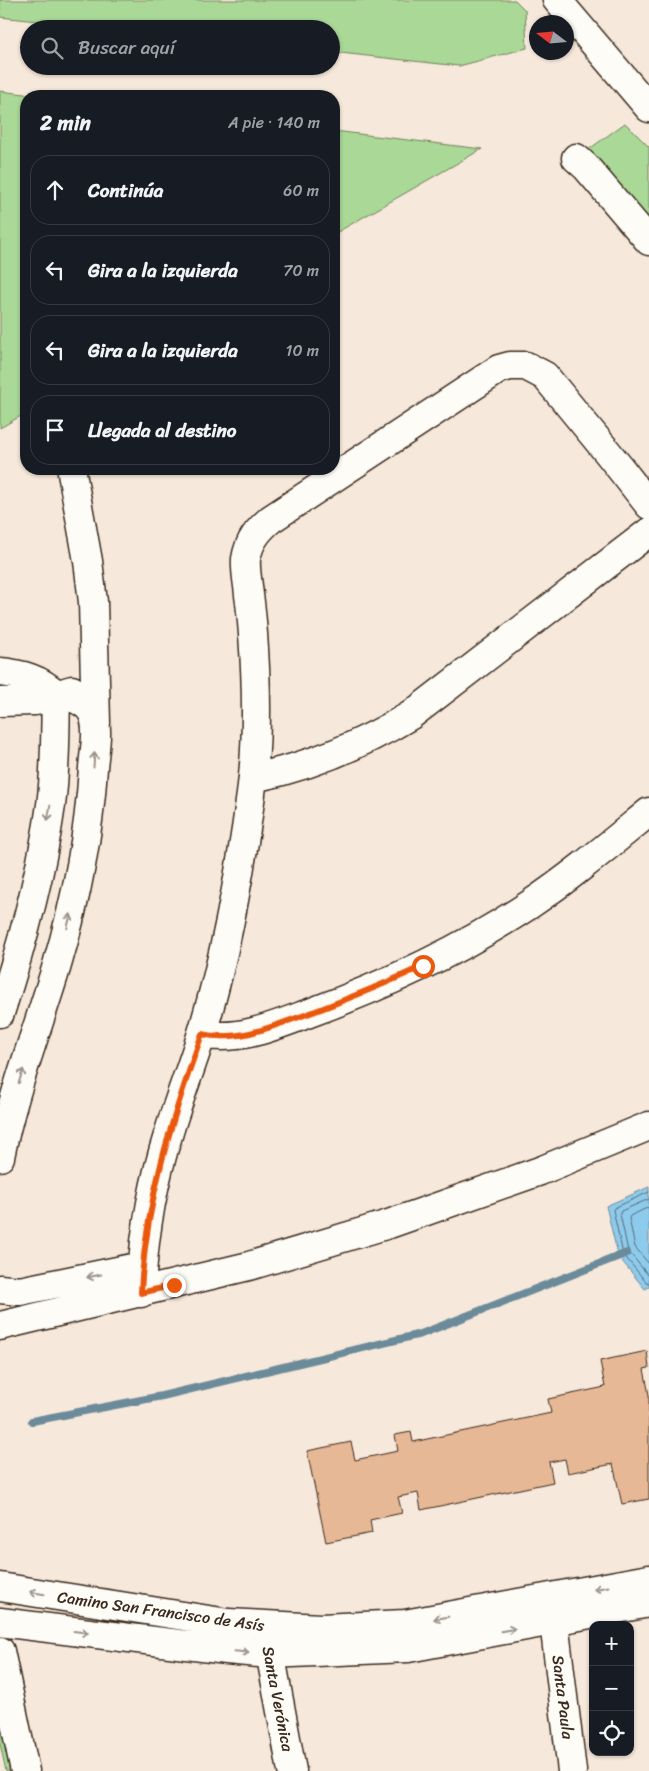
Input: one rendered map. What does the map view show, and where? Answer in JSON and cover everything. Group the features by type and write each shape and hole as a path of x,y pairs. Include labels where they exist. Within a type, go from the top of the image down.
{"street":[{"path":"557,0 649,108"},
{"path":"576,158 586,167 649,242"},
{"path":"340,475 499,370 516,365 526,366 545,376 649,505"},
{"path":"0,1157 20,1079 64,941 83,854 93,780 96,723 93,602 88,560 72,475"},
{"path":"141,1293 142,1266 159,1169 168,1133 202,1034 220,967 238,886 254,778 256,675 246,560 254,536 262,527 339,475"},
{"path":"254,778 310,762 371,737 411,715 649,532"},
{"path":"0,702 35,702 71,690 83,683 92,671 95,658"},
{"path":"0,672 24,675 48,687 56,694 83,703 92,714 96,723"},
{"path":"0,1013 25,931 41,863 51,804 56,694"},
{"path":"202,1034 224,1037 267,1028 388,983 448,954 547,893 649,812"},
{"path":"0,1326 249,1266 389,1224 540,1171 649,1126"},
{"path":"0,1289 20,1291 142,1266"},
{"name":"Camino San Francisco de Asís","path":"0,1587 219,1621 265,1626 328,1628 405,1624 649,1579"},
{"name":"Camino San Francisco de Asís","path":"0,1622 269,1654 408,1648 649,1603"},
{"name":"Santa Paula","path":"554,1622 572,1771"},
{"name":"Santa Verónica","path":"265,1626 292,1771"},
{"path":"0,1651 25,1771"}],"green space":[{"path":"0,0 515,0 525,10 527,48 459,66 340,53 340,20 28,20 0,17"},
{"path":"0,91 20,93 20,416 0,428"},
{"path":"625,123 649,147 649,218 588,150"},
{"path":"340,132 482,149 340,231"},
{"path":"0,1693 15,1771 6,1771 0,1744"}],"water":[{"path":"649,1187 649,1287 645,1289 618,1256 606,1206"}],"building":[{"path":"647,1351 649,1368 644,1369 649,1395 649,1499 622,1504 613,1464 568,1473 565,1459 549,1462 553,1482 421,1510 418,1493 398,1497 402,1513 370,1520 372,1533 326,1542 307,1451 351,1442 355,1460 398,1451 395,1435 411,1432 413,1442 551,1413 548,1399 605,1387 600,1361"}],"waterway":[{"path":"32,1421 162,1396 421,1334 627,1253"}],"route":[{"path":"174,1285 141,1293 144,1252 159,1169 168,1133 202,1034 224,1037 267,1028 351,998 423,966"}]}
